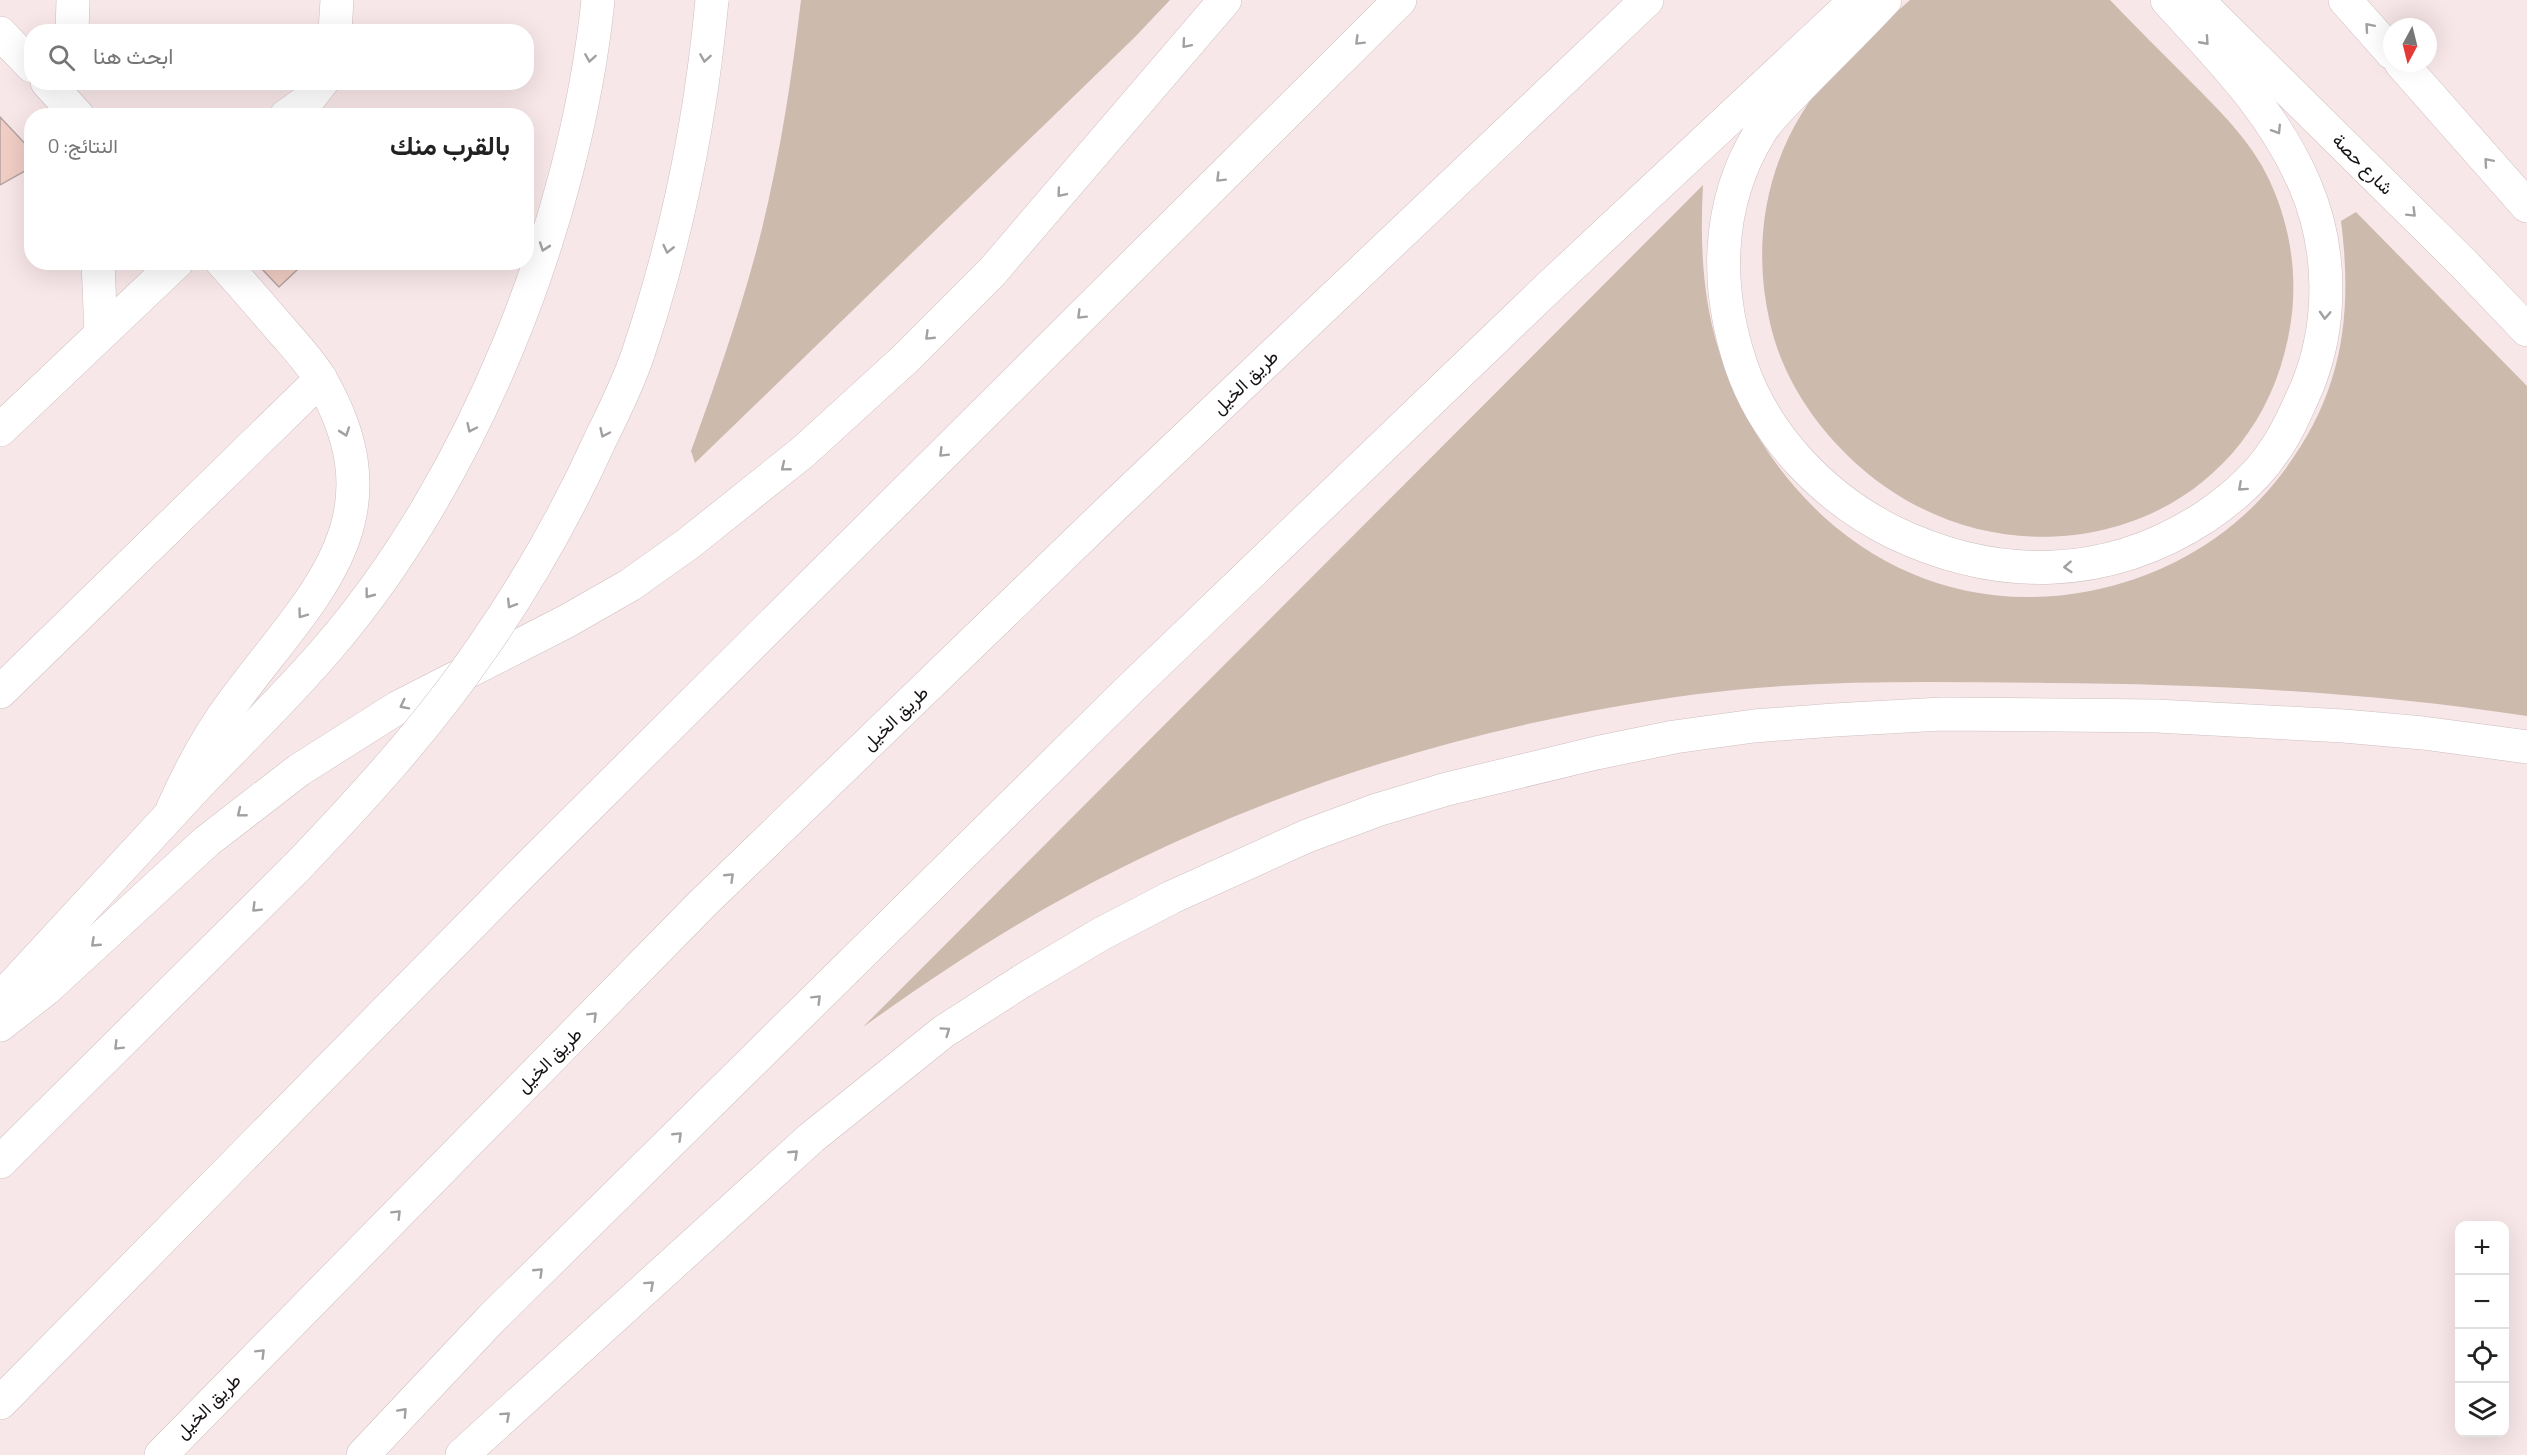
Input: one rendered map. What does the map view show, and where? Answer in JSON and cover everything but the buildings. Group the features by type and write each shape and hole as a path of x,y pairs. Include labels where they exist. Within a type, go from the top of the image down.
{"main road":[{"path":"72,24 73,0"},
{"path":"336,24 337,0"},
{"path":"0,999 328,648 408,540 468,433 523,307 566,177 581,108 598,0"},
{"path":"0,1162 297,867 394,761 481,650 540,555 592,458 636,358 662,276 696,121 712,0"},
{"path":"0,1025 46,989 207,841 299,770 397,708 567,621 630,585 689,543 803,452 905,359 992,272 1225,0"},
{"path":"0,1403 520,876 1400,0"},
{"name":"طريق الخيل","path":"161,1455 703,903 1122,499 1647,0"},
{"path":"363,1455 491,1319 1129,690 1549,287 1856,0"},
{"path":"1885,0 1787,100 1762,128 1750,149 1732,192 1724,239 1724,291 1728,319 1744,374 1756,401 1787,447 1805,468 1847,505 1875,523 1925,545 1966,559 1999,566 2038,569 2077,566 2115,559 2151,546 2202,519 2247,482 2273,454 2295,415 2313,372 2324,327 2327,280 2320,235 2307,189 2288,148 2265,111 2254,76 2168,0"},
{"name":"شارع حصة","path":"2197,0 2254,76 2455,255 2527,330"},
{"path":"2345,0 2383,43"},
{"path":"0,33 24,58"},
{"path":"2409,72 2527,206"},
{"path":"55,90 73,105"},
{"path":"297,108 307,101 316,90"},
{"path":"98,270 101,334"},
{"path":"1,428 169,270"},
{"path":"170,815 198,756 215,728 310,603 331,567 347,529 352,507 353,462 340,419 321,379 259,302 229,270"},
{"path":"0,692 321,379"},
{"path":"462,1455 811,1138 943,1032 1022,981 1131,918 1240,865 1307,836 1377,810 1447,789 1596,753 1674,737 1754,726 1942,714 2157,716 2344,726 2423,733 2527,747"}],"shaded area":[{"path":"801,0 1170,0 1135,37 695,463 691,451 734,327 764,221 783,127"},
{"path":"1910,0 2110,0 2209,100 2246,142 2262,166 2280,205 2290,247 2293,290 2289,333 2266,403 2227,459 2176,500 2116,526 2052,537 1985,531 1920,508 1860,467 1816,420 1793,384 1776,344 1764,289 1762,256 1764,222 1770,190 1780,158 1811,99 1851,53"},
{"path":"1703,185 1703,269 1713,331 1743,409 1775,462 1814,507 1859,544 1910,573 1966,591 2026,597 2090,591 2116,585 2167,566 2213,540 2234,524 2272,486 2295,455 2313,424 2327,393 2337,361 2343,328 2345,294 2345,259 2341,221 2356,212 2527,386 2527,716 2348,695 2167,685 2048,683 1873,682 1785,686 1698,694 1623,705 1549,719 1403,756 1261,806 1191,835 1089,884 1022,922 957,962 863,1027"}]}
